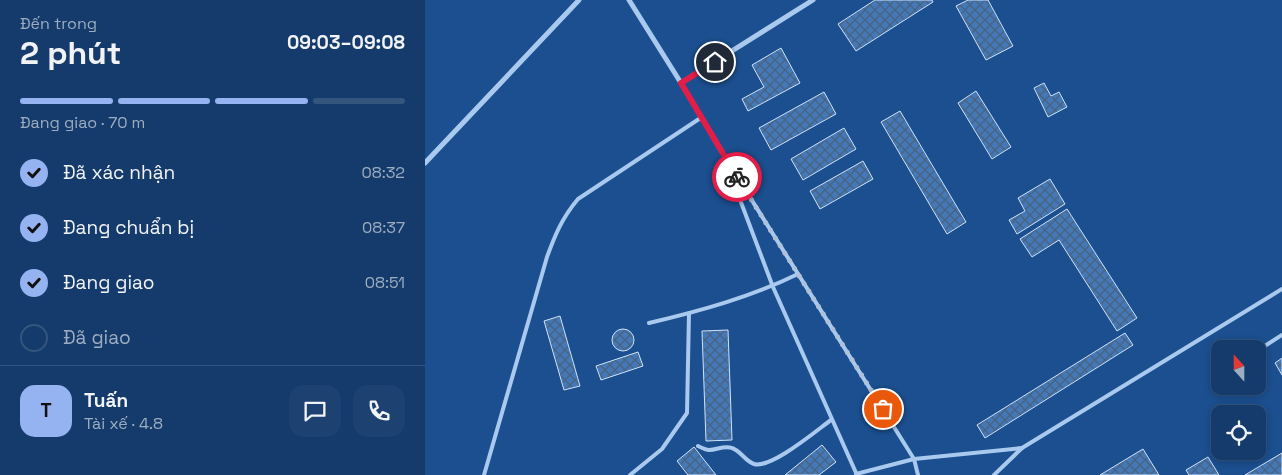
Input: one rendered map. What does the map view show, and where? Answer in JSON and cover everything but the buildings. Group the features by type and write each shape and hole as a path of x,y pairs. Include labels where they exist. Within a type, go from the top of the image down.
{"street":[{"path":"425,163 579,0"},
{"path":"629,0 681,83 813,0"}],"lane":[{"path":"681,83 721,151 914,459 918,475"},
{"path":"484,475 547,257 558,227 578,199 702,117"},
{"path":"721,151 773,286 856,474 914,459 1022,448"},
{"path":"649,323 689,313 773,286 798,274"},
{"path":"994,475 1022,448 1282,289"},
{"path":"630,475 662,449 687,413 689,313"},
{"path":"1266,345 1282,335"},
{"path":"698,446 708,450 722,447 733,448 755,465 765,464 779,458 831,420"}],"way so far":[{"path":"737,177 883,409"}],"route":[{"path":"715,62 681,83 737,177"}]}
